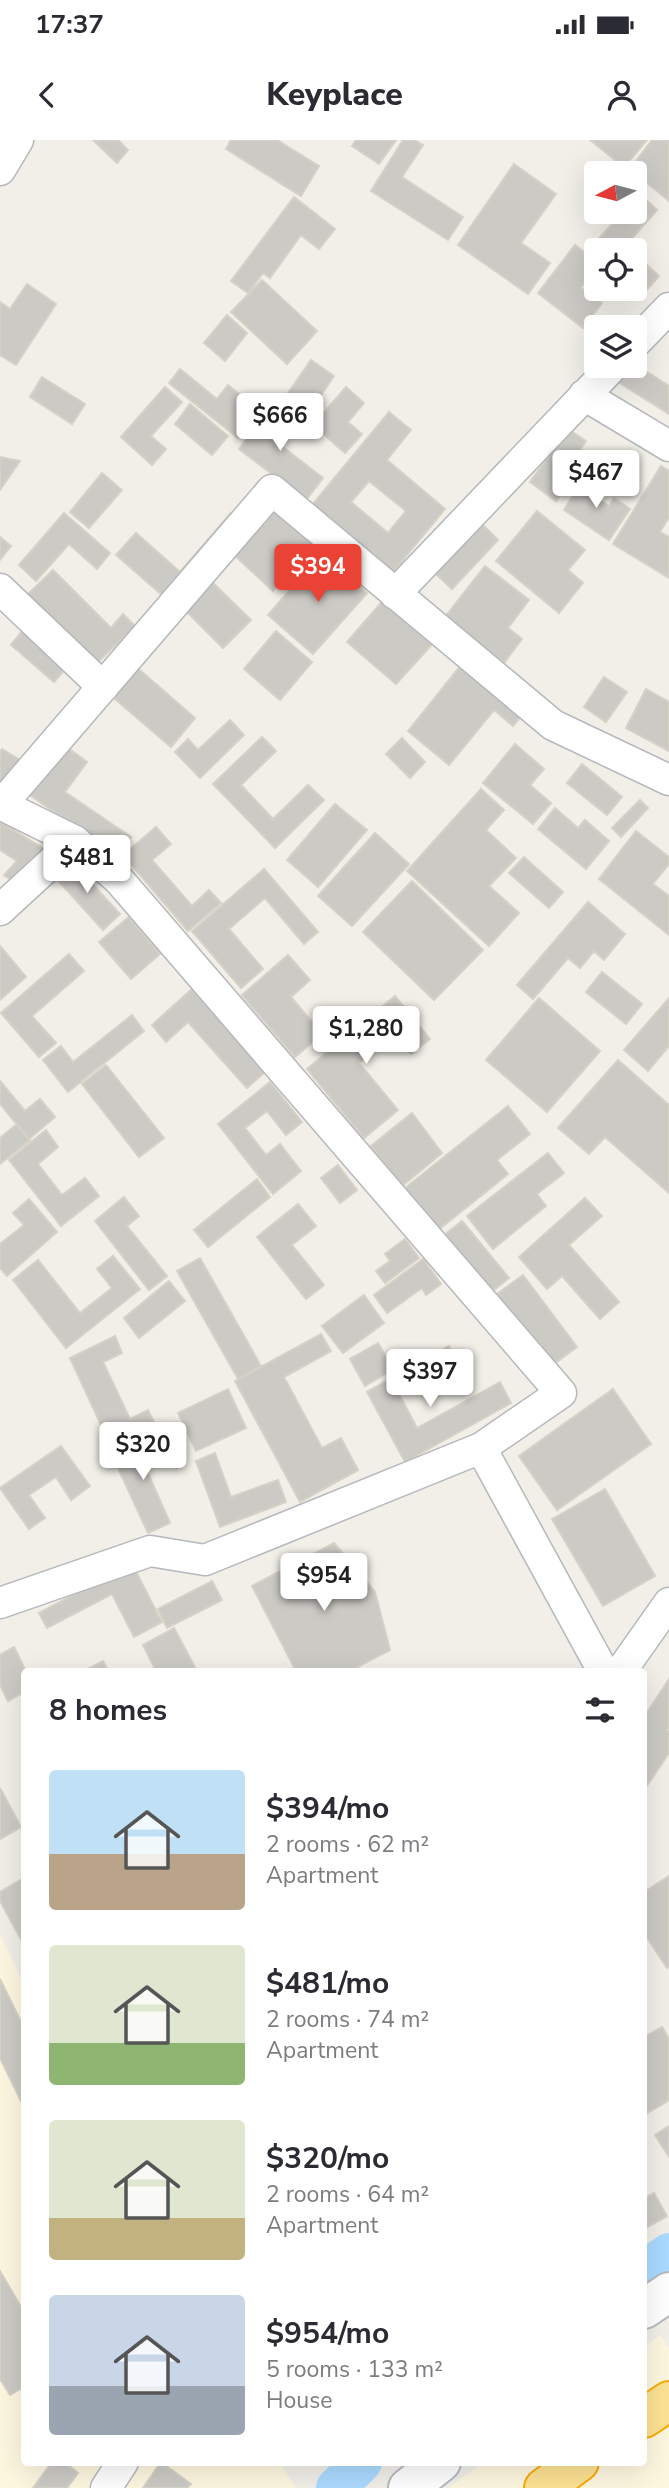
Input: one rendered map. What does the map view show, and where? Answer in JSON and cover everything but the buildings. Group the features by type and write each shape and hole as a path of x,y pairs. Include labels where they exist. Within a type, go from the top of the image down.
{"highway":[{"path":"647,2416 669,2401"},
{"path":"544,2488 574,2466"}],"street":[{"path":"0,170 18,140"},
{"path":"647,331 669,308"},
{"path":"395,594 601,378"},
{"path":"584,395 669,446"},
{"path":"0,1603 150,1551 205,1560 481,1448 561,1393 119,880 75,841 1,804 272,490 553,725 669,780"},
{"path":"0,589 103,687"},
{"path":"0,910 75,841"},
{"path":"481,1448 601,1668"},
{"path":"623,1668 669,1603"},
{"path":"647,2307 669,2292"},
{"path":"106,2488 120,2466"},
{"path":"408,2488 436,2466"}],"shaded area":[{"path":"0,1935 21,1978 21,2466 282,2466 296,2488 0,2488"},
{"path":"660,2335 669,2348 669,2488 448,2488 478,2466 647,2466 647,2345"}],"waterway":[{"path":"647,2269 669,2253"},
{"path":"336,2488 358,2466"}]}
